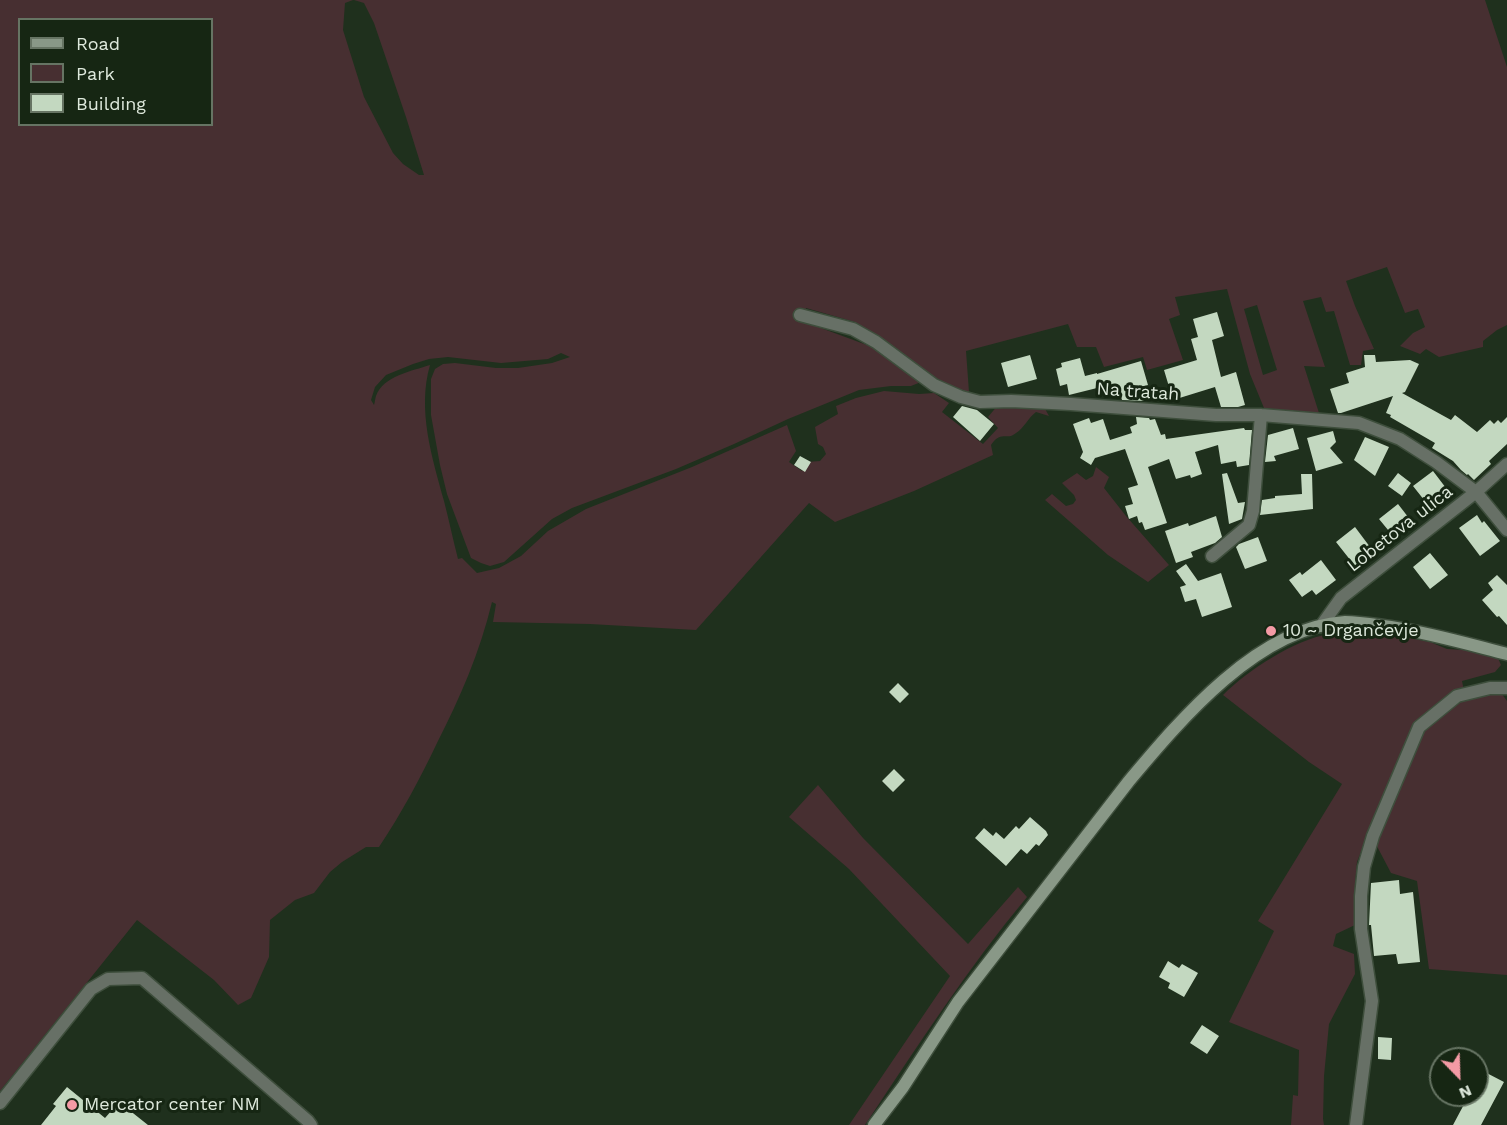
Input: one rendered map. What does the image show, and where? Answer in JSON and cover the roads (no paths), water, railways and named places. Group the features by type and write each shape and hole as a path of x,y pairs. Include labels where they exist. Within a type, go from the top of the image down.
{"main road":[{"path":"874,1125 903,1087 958,1002 1129,781 1196,706 1236,669 1292,636 1321,626 1346,622 1420,632 1507,654"}],"street":[{"name":"Na tratah","path":"800,315 853,328 934,385 961,397 980,402 1051,403 1359,423 1400,439 1436,462 1476,492 1507,530"},
{"path":"1212,556 1249,525 1253,511 1261,415"},
{"name":"Lobetova ulica","path":"1321,626 1341,598 1476,492 1507,464"},
{"path":"1356,1125 1372,1001 1361,929 1361,896 1364,867 1373,836 1419,727 1457,696 1491,688 1507,688"},
{"path":"0,1103 91,988 108,979 142,978 310,1125"}],"place":[{"name":"10 ~ Drgančevje","path":"1271,631"},
{"name":"Mercator center NM","path":"72,1105"}]}
